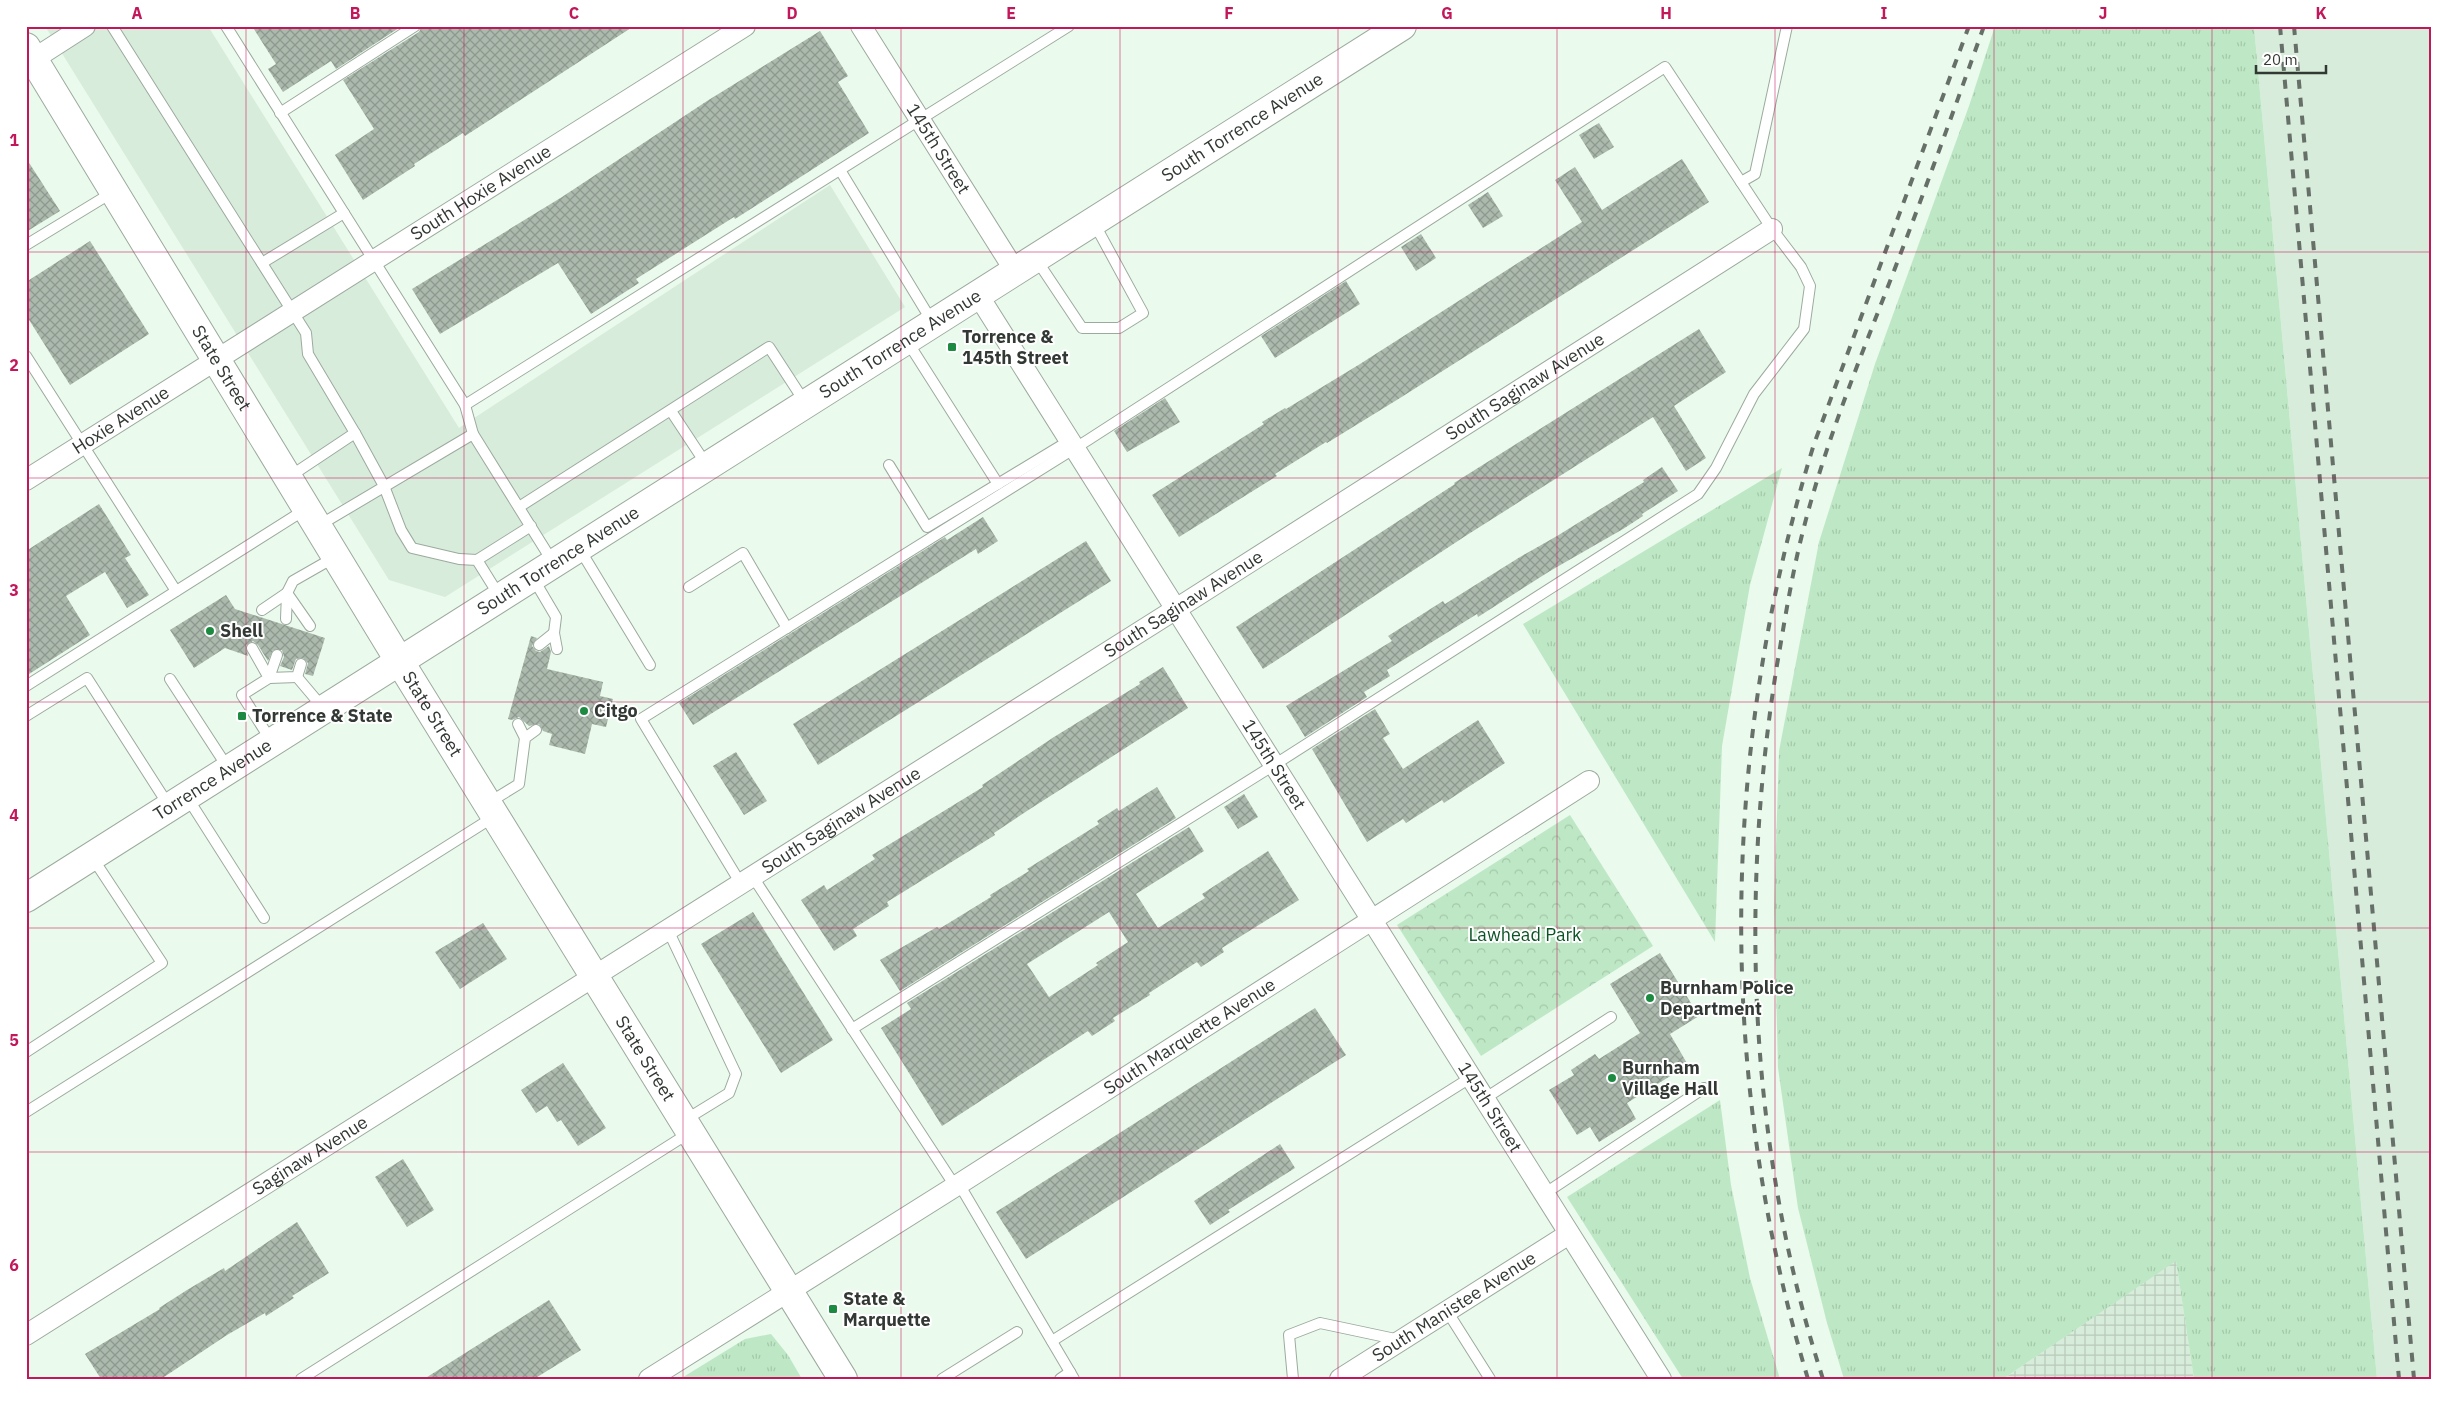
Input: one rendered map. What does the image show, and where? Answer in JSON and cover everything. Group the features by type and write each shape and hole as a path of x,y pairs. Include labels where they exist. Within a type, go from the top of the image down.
{"main road":[{"name":"South Torrence Avenue","path":"400,662 1402,26"},
{"name":"State Street","path":"29,57 114,191 400,662 843,1379"},
{"name":"Torrence Avenue","path":"26,898 400,662"}],"street":[{"path":"29,57 85,26"},
{"name":"South Hoxie Avenue","path":"216,360 745,26"},
{"name":"145th Street","path":"861,26 920,119 1025,265"},
{"name":"South Saginaw Avenue","path":"594,976 1176,609 1772,229"},
{"name":"145th Street","path":"978,295 1661,1379"},
{"name":"Hoxie Avenue","path":"26,480 216,360"},
{"name":"South Marquette Avenue","path":"649,1379 957,1185 1589,781"},
{"name":"Saginaw Avenue","path":"26,1335 594,976"},
{"name":"South Manistee Avenue","path":"1340,1379 1569,1234"}],"lane":[{"path":"112,26 306,333 308,354 384,486 401,530 412,548 459,559 477,560 530,526"},
{"path":"226,26 465,406 473,434 530,526 556,617 554,633 557,649"},
{"path":"280,113 415,26"},
{"path":"465,406 1069,26"},
{"path":"1741,182 1755,174 1787,26"},
{"path":"852,1029 1274,765 1698,494 1716,468 1754,394 1804,329 1810,286 1801,268 1772,229 1666,67 1072,444 787,628 640,719 747,880 852,1029 957,1185 1072,1376 1060,1379"},
{"path":"840,170 933,323"},
{"path":"26,245 114,191"},
{"path":"262,263 344,213"},
{"path":"1025,265 1082,328 1119,328 1143,313 1094,221"},
{"path":"906,340 998,484"},
{"path":"519,507 769,348 806,404"},
{"path":"26,356 176,591"},
{"path":"671,411 708,466"},
{"path":"288,478 355,433"},
{"path":"26,686 176,591 312,518 384,486 473,434"},
{"path":"889,465 926,528 998,484 1072,444"},
{"path":"579,548 650,665"},
{"path":"689,587 743,553 787,628"},
{"path":"286,619 288,593 293,581 336,556"},
{"path":"477,560 501,598"},
{"path":"262,610 288,593"},
{"path":"288,593 310,626"},
{"path":"539,645 554,633"},
{"path":"252,648 269,678"},
{"path":"269,678 276,656"},
{"path":"297,676 301,664"},
{"path":"272,742 242,696 269,678 297,676"},
{"path":"297,676 324,709"},
{"path":"26,716 87,678 264,918"},
{"path":"170,679 229,770"},
{"path":"26,1112 491,810 519,784 525,738 518,724"},
{"path":"525,738 536,730"},
{"path":"26,1052 162,963 92,856"},
{"path":"301,1379 687,1126 728,1093 736,1074 668,930"},
{"path":"1484,1099 1611,1017"},
{"path":"1052,1342 1470,1078"},
{"path":"1544,1194 1704,1088"},
{"path":"1447,1311 1490,1379"},
{"path":"1293,1379 1289,1336 1320,1323 1400,1340"},
{"path":"942,1379 1018,1332"}],"shaded area":[{"path":"45,26 208,26 459,428 830,185 905,307 445,597 389,580"},
{"path":"2254,26 2432,26 2432,1379 2377,1379"},
{"path":"2176,1260 2194,1379 2003,1379"}],"green space":[{"path":"1995,26 2254,26 2377,1379 2194,1379 2176,1261 2003,1379 1844,1379 1827,1323 1798,1208 1778,1068 1774,908 1779,751 1819,542 1875,364 1969,106"},
{"path":"1782,468 1750,585 1722,746 1715,942 1523,624"},
{"name":"Lawhead Park","path":"1570,815 1653,946 1481,1056 1397,925"},
{"path":"1720,1100 1731,1185 1750,1278 1780,1379 1683,1379 1567,1197"},
{"path":"771,1334 788,1355 802,1379 680,1379 745,1339"}],"building":[{"path":"252,26 402,26 336,69 331,61 283,92 268,69 276,64"},
{"path":"422,26 634,26 465,136 463,133 414,164 415,166 363,200 335,155 374,129 343,80 419,32"},
{"path":"820,31 848,76 838,82 869,133 735,219 734,217 636,279 639,283 591,314 558,263 440,334 412,289 562,197 707,101"},
{"path":"1599,123 1614,147 1594,159 1579,135"},
{"path":"26,158 60,211 26,232"},
{"path":"1682,159 1709,202 1400,398 1275,474 1277,476 1179,537 1152,495 1264,424 1262,422 1360,364 1582,222 1555,180 1575,167 1602,210"},
{"path":"1488,192 1503,216 1483,228 1468,205"},
{"path":"1421,234 1436,258 1416,271 1401,247"},
{"path":"90,241 149,334 70,385 26,315 26,282"},
{"path":"1346,281 1360,304 1275,358 1261,336"},
{"path":"1699,329 1726,372 1674,406 1706,458 1686,471 1653,417 1467,535 1263,669 1236,627 1454,483"},
{"path":"1165,398 1180,422 1127,452 1114,431"},
{"path":"1662,467 1678,491 1642,514 1643,516 1623,529 1550,571 1478,617 1477,614 1387,670 1390,676 1364,692 1367,697 1305,737 1286,706 1392,641 1388,636 1443,601 1445,604 1557,536 1644,482 1643,480"},
{"path":"99,504 131,555 125,558 149,595 127,608 105,572 66,596 90,635 26,676 26,551"},
{"path":"983,517 998,541 978,554 976,549 693,725 679,703 945,537 947,540"},
{"path":"1086,541 1111,581 818,765 793,724"},
{"path":"226,595 235,609 325,638 313,676 305,674 308,663 303,658 296,659 292,670 280,666 284,657 282,650 273,650 268,661 258,645 253,641 246,645 248,656 225,648 194,668 170,630"},
{"path":"531,636 537,638 532,646 536,651 540,652 549,646 551,652 547,669 603,682 600,696 613,699 606,727 592,724 585,754 549,745 552,734 543,731 539,724 529,726 519,717 512,720 508,719"},
{"path":"1163,667 1188,708 1030,809 994,833 995,835 887,902 889,906 853,929 857,936 834,951 801,900 824,885 827,890 875,859 872,855 983,787 982,785 1054,737 1140,684 1139,682"},
{"path":"1375,709 1390,734 1383,738 1403,769 1478,720 1505,763 1444,803 1442,800 1406,823 1403,819 1367,842 1312,749"},
{"path":"736,752 767,801 744,815 713,766"},
{"path":"1157,787 1176,818 900,991 880,960 937,927 939,929 991,897 990,895 1029,871 1027,869 1099,824 1097,821 1117,808 1119,811"},
{"path":"1244,794 1258,817 1238,829 1224,807"},
{"path":"1189,827 1204,851 1136,894 1158,928 1205,898 1202,894 1268,851 1299,900 1222,948 1224,952 1201,967 1197,962 1113,1018 1115,1021 1092,1036 1088,1031 942,1126 881,1028 911,1009 907,1003","holes":["1109,912 1128,942 1096,963 1098,965 1049,997 1027,964"]},
{"path":"753,912 833,1040 781,1073 701,944"},
{"path":"483,923 507,959 460,989 435,952"},
{"path":"1660,953 1699,1016 1670,1034 1688,1065 1627,1103 1636,1119 1599,1142 1590,1127 1577,1135 1549,1090 1574,1075 1571,1070 1595,1054 1599,1059 1640,1033 1610,984"},
{"path":"1315,1008 1346,1055 1026,1259 996,1212"},
{"path":"563,1063 606,1128 578,1146 561,1120 557,1122 547,1106 536,1113 521,1090"},
{"path":"1280,1144 1295,1168 1228,1210 1230,1212 1210,1225 1194,1201"},
{"path":"403,1159 434,1210 407,1227 375,1177"},
{"path":"297,1222 329,1273 292,1296 294,1298 266,1316 265,1313 227,1335 161,1379 101,1379 85,1354 224,1268 225,1271"},
{"path":"549,1300 581,1350 534,1379 424,1379"}],"railway":[{"path":"1808,1379 1778,1264 1757,1147 1745,1029 1741,911 1747,793 1760,675 1783,559 1814,444 1969,26"},
{"path":"1823,1379 1798,1292 1779,1204 1766,1115 1758,1025 1755,934 1758,844 1765,754 1777,665 1789,596 1813,495 1844,400 1916,214 1984,26"},
{"path":"2280,26 2399,1379"},
{"path":"2294,26 2414,1379"}],"place":[{"name":"Torrence & 145th Street","path":"952,347"},
{"name":"Shell","path":"210,631"},
{"name":"Citgo","path":"584,711"},
{"name":"Torrence & State","path":"242,716"},
{"name":"Burnham Police Department","path":"1650,998"},
{"name":"Burnham Village Hall","path":"1612,1078"},
{"name":"State & Marquette","path":"833,1309"}]}
